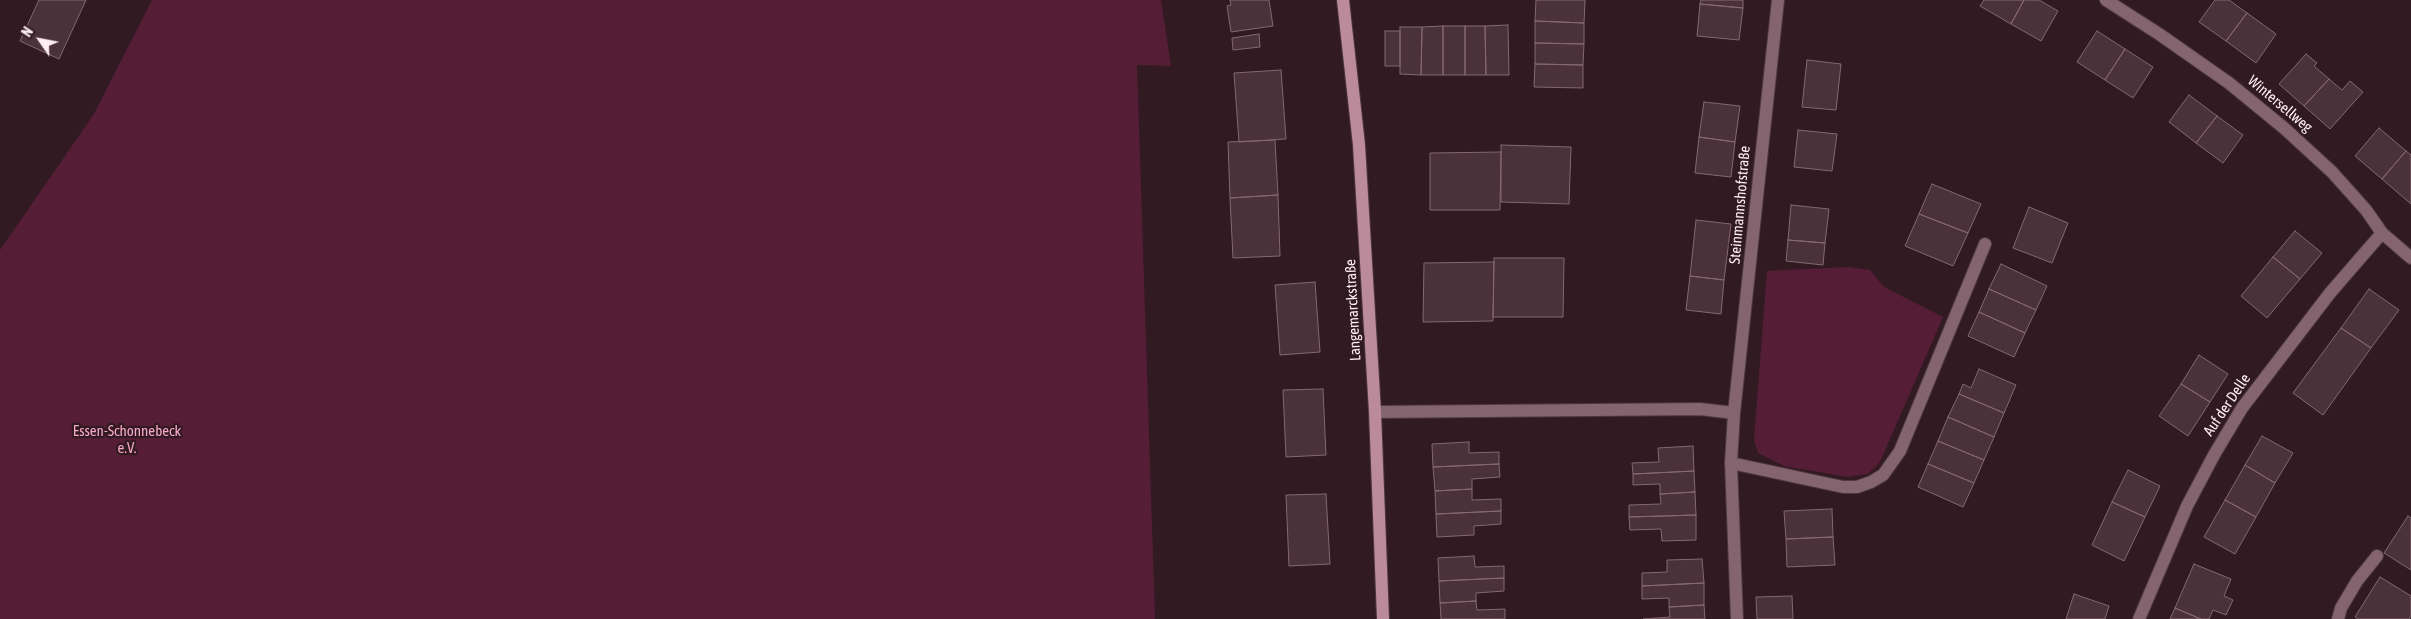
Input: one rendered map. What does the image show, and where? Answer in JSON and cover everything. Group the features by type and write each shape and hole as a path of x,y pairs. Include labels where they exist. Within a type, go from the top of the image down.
{"street":[{"name":"Langemarckstraße","path":"1343,0 1359,146 1375,412 1383,619"},
{"name":"Steinmannshofstraße","path":"1737,619 1731,462 1734,413 1745,326 1767,88 1778,0"},
{"name":"Wintersellweg","path":"2106,0 2229,82 2284,128 2332,172 2366,210 2382,233 2411,258"},
{"name":"Auf der Delle","path":"2139,619 2187,506 2242,408 2330,293 2382,233"},
{"path":"1731,462 1843,487 1857,487 1883,475 1900,451 1985,244"},
{"path":"1375,412 1700,408 1734,413"},
{"path":"2338,619 2341,608 2357,581 2376,556"}],"green space":[{"name":"Essen-Schonnebeck e.V.","path":"152,0 1161,0 1171,66 1137,65 1155,619 0,619 0,250 94,114"},
{"path":"1847,267 1870,270 1884,287 1943,317 1880,462 1868,474 1847,477 1784,466 1758,453 1754,440 1767,271"}],"building":[{"path":"39,0 86,0 59,59 20,41"},
{"path":"1230,0 1269,0 1273,26 1231,32 1227,6 1231,5"},
{"path":"1536,0 1585,0 1584,23 1535,21"},
{"path":"1701,0 1743,0 1743,8 1700,4"},
{"path":"1984,0 2024,0 2011,24 1980,6"},
{"path":"2024,0 2039,0 2058,11 2041,41 2011,24"},
{"path":"2215,0 2229,0 2247,13 2226,41 2199,22"},
{"path":"1700,4 1743,8 1739,40 1697,36"},
{"path":"2247,13 2276,34 2256,63 2226,41"},
{"path":"1535,21 1584,23 1584,44 1535,43"},
{"path":"1508,25 1509,75 1486,75 1485,26"},
{"path":"1443,26 1443,75 1421,75 1422,27"},
{"path":"1443,26 1465,26 1465,75 1443,75"},
{"path":"1465,26 1485,26 1486,75 1465,75"},
{"path":"1400,27 1422,27 1421,75 1400,74"},
{"path":"1385,31 1400,31 1400,66 1385,66"},
{"path":"2097,31 2125,49 2105,80 2077,62"},
{"path":"1259,34 1260,47 1233,50 1232,38"},
{"path":"1535,43 1584,44 1583,65 1535,64"},
{"path":"2125,49 2153,67 2133,98 2105,80"},
{"path":"2306,54 2317,63 2314,66 2329,79 2304,106 2279,84"},
{"path":"1807,60 1841,64 1836,110 1802,107"},
{"path":"1535,64 1583,65 1583,88 1534,87"},
{"path":"1281,70 1286,139 1239,142 1234,73"},
{"path":"2329,79 2342,90 2350,81 2363,92 2330,129 2304,106"},
{"path":"2189,95 2217,116 2196,143 2169,122"},
{"path":"1704,102 1740,106 1735,142 1699,137"},
{"path":"2217,116 2243,135 2223,163 2196,143"},
{"path":"2379,128 2406,151 2382,179 2355,156"},
{"path":"1798,130 1837,134 1832,171 1794,167"},
{"path":"1699,137 1735,142 1731,177 1695,173"},
{"path":"1275,140 1278,195 1230,198 1228,142"},
{"path":"1501,145 1571,147 1569,204 1501,202"},
{"path":"2406,151 2411,155 2411,204 2382,179"},
{"path":"1501,152 1500,210 1430,210 1430,153"},
{"path":"1932,184 1981,204 1968,233 1919,214"},
{"path":"1278,195 1280,256 1233,258 1230,198"},
{"path":"1791,205 1829,209 1825,243 1788,240"},
{"path":"2029,207 2068,223 2052,263 2013,248"},
{"path":"1919,214 1968,233 1953,266 1905,246"},
{"path":"1696,220 1731,224 1724,280 1690,276"},
{"path":"2295,231 2322,253 2300,279 2273,257"},
{"path":"1788,240 1825,243 1823,265 1786,261"},
{"path":"2273,257 2300,279 2267,318 2241,296"},
{"path":"1494,258 1564,258 1563,317 1493,317"},
{"path":"1494,262 1493,321 1423,322 1424,263"},
{"path":"2001,264 2047,286 2036,310 1989,289"},
{"path":"1690,276 1724,280 1721,314 1686,310"},
{"path":"1315,282 1320,352 1280,355 1275,285"},
{"path":"1989,289 2036,310 2025,333 1979,312"},
{"path":"2369,289 2399,310 2371,348 2341,328"},
{"path":"1979,312 2025,333 2014,357 1968,336"},
{"path":"2341,328 2371,348 2323,415 2293,393"},
{"path":"2199,355 2228,374 2210,402 2181,384"},
{"path":"1979,369 2016,385 2004,413 1959,394 1963,384 1971,388"},
{"path":"2181,384 2210,402 2188,436 2159,416"},
{"path":"1323,389 1326,455 1286,457 1283,390"},
{"path":"1959,394 2004,413 1994,437 1948,417"},
{"path":"1948,417 1994,437 1984,460 1938,441"},
{"path":"2262,436 2293,453 2275,483 2245,465"},
{"path":"1938,441 1984,460 1974,483 1928,464"},
{"path":"1469,442 1469,453 1499,452 1499,464 1433,467 1432,444"},
{"path":"1693,446 1694,471 1633,474 1632,463 1659,462 1658,448"},
{"path":"1499,464 1500,477 1472,479 1472,489 1435,491 1433,467"},
{"path":"1928,464 1974,483 1963,507 1918,487"},
{"path":"2245,465 2275,483 2256,517 2225,500"},
{"path":"2128,470 2160,486 2145,517 2112,502"},
{"path":"1694,471 1695,492 1660,494 1660,484 1633,485 1633,474"},
{"path":"1472,489 1472,500 1501,499 1501,511 1436,514 1435,491"},
{"path":"1695,492 1696,515 1629,517 1629,505 1661,504 1660,494"},
{"path":"1326,494 1330,564 1289,566 1286,495"},
{"path":"2225,500 2256,517 2235,554 2204,537"},
{"path":"2112,502 2145,517 2124,561 2092,545"},
{"path":"1832,509 1833,537 1786,539 1784,511"},
{"path":"1501,511 1501,524 1474,526 1474,535 1437,537 1436,514"},
{"path":"1696,515 1696,540 1662,541 1661,529 1630,530 1629,517"},
{"path":"2408,516 2411,518 2411,570 2384,553"},
{"path":"1833,537 1835,565 1787,567 1786,539"},
{"path":"1474,556 1475,567 1504,566 1504,578 1439,581 1438,558"},
{"path":"1702,559 1704,583 1642,586 1642,573 1667,572 1667,560"},
{"path":"2194,564 2231,579 2224,596 2233,600 2226,615 2213,610 2209,619 2201,619 2175,608"},
{"path":"2380,577 2411,596 2411,616 2409,619 2358,619 2355,617"},
{"path":"1504,578 1504,591 1476,593 1476,601 1440,603 1439,581"},
{"path":"1704,583 1704,605 1669,607 1669,598 1642,599 1642,586"},
{"path":"2074,594 2109,606 2105,619 2066,619"},
{"path":"1792,596 1793,619 1757,619 1756,597"},
{"path":"1476,601 1477,610 1505,609 1505,619 1441,619 1440,603"},
{"path":"1704,605 1705,619 1643,619 1670,617 1669,607"},
{"path":"2175,608 2201,619 2170,619"}]}
